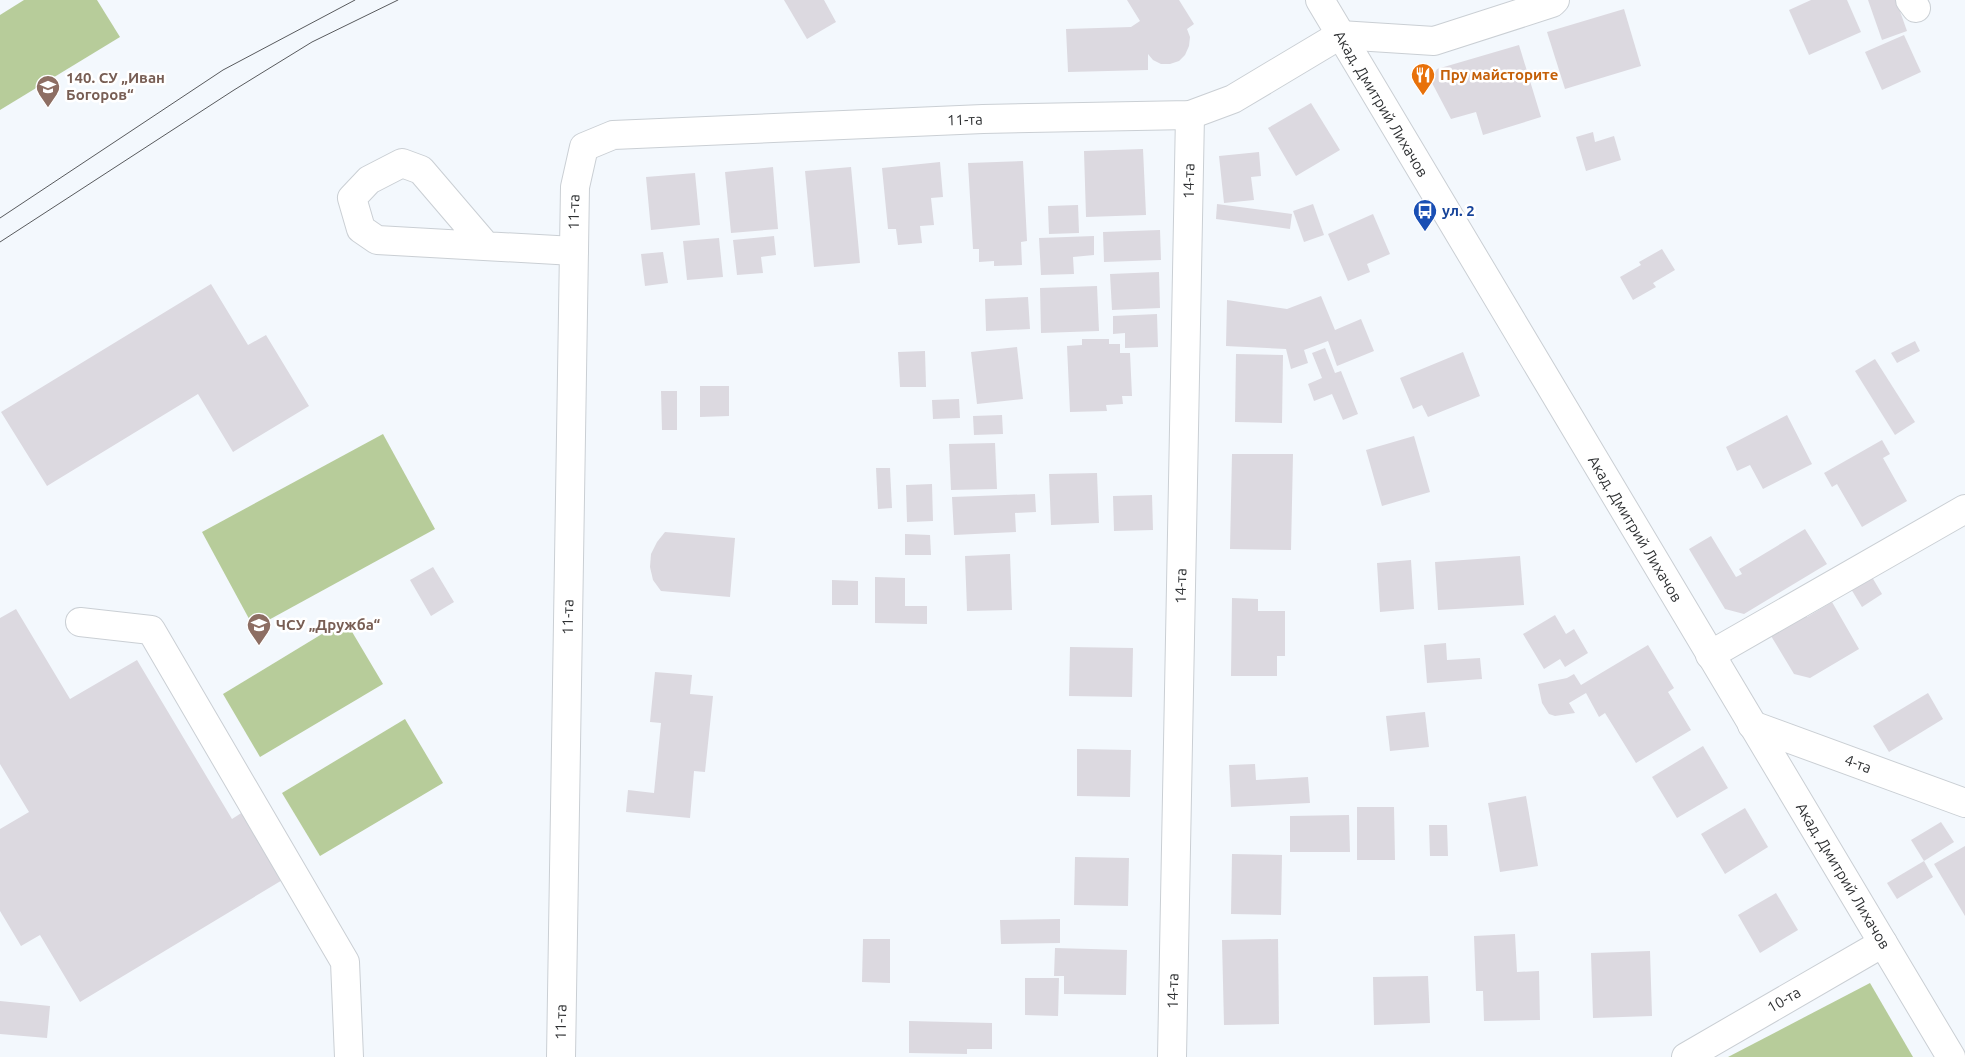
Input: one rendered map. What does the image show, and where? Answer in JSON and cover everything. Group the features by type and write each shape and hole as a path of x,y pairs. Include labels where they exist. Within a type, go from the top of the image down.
{"street":[{"name":"Акад. Дмитрий Лихачов","path":"1320,0 1951,1057"},
{"path":"1340,35 1434,41 1552,3 1555,0"},
{"name":"11-та","path":"561,1057 575,186 584,147 613,135 983,119 1190,115 1233,98 1340,35"},
{"name":"14-та","path":"1172,1057 1190,115"},
{"path":"486,246 574,250"},
{"path":"1710,655 1965,509"},
{"path":"80,622 151,630 346,962 349,1057"},
{"name":"4-та","path":"1752,725 1965,803"},
{"name":"10-та","path":"1686,1057 1883,944"}],"green space":[{"path":"24,0 97,0 120,37 0,110 0,15"},
{"path":"383,434 435,529 254,628 202,532"},
{"path":"345,620 383,684 260,757 223,694"},
{"path":"405,719 443,783 320,856 282,793"},
{"path":"1870,983 1913,1057 1728,1057"}],"building":[{"path":"784,0 824,0 836,22 807,39"},
{"path":"1127,0 1179,0 1194,24 1187,29 1190,37 1185,55 1179,61 1161,64 1153,60 1148,54 1148,70 1068,72 1066,29 1131,27 1140,21"},
{"path":"1811,0 1847,0 1861,32 1809,55 1789,10"},
{"path":"1868,0 1896,0 1907,31 1882,40"},
{"path":"1624,9 1641,66 1565,89 1547,32"},
{"path":"1904,35 1921,72 1882,90 1865,52"},
{"path":"1519,45 1541,117 1483,135 1476,112 1451,119 1431,81 1437,69"},
{"path":"1311,103 1340,150 1296,176 1268,128"},
{"path":"1593,132 1595,142 1614,136 1621,160 1586,171 1576,137"},
{"path":"1143,149 1146,215 1086,217 1084,151"},
{"path":"1259,152 1261,176 1251,177 1254,200 1224,203 1219,156"},
{"path":"1023,161 1027,241 1021,242 1022,265 994,266 994,261 979,262 979,249 973,249 968,163"},
{"path":"940,162 943,197 931,198 934,225 920,226 922,243 898,245 896,229 888,229 882,168"},
{"path":"773,167 778,229 731,233 725,172"},
{"path":"851,167 860,263 814,267 805,171"},
{"path":"695,173 700,225 651,230 646,177"},
{"path":"1217,204 1292,214 1290,229 1216,219"},
{"path":"1313,204 1324,235 1304,242 1293,211"},
{"path":"1078,205 1079,233 1049,234 1048,206"},
{"path":"1373,214 1390,254 1367,264 1370,272 1348,281 1328,234"},
{"path":"1160,230 1161,260 1104,262 1103,232"},
{"path":"774,236 776,255 761,257 763,273 737,275 733,240"},
{"path":"1094,236 1094,255 1073,257 1074,274 1041,275 1039,238"},
{"path":"719,238 723,277 687,280 683,241"},
{"path":"1662,249 1675,270 1653,283 1656,287 1633,300 1620,277 1641,265 1639,262"},
{"path":"663,252 668,283 645,286 641,254"},
{"path":"1159,272 1160,308 1112,310 1110,274"},
{"path":"211,284 248,345 266,335 309,406 233,452 198,394 47,486 1,412"},
{"path":"1097,286 1099,331 1041,333 1040,288"},
{"path":"1321,296 1335,330 1361,319 1374,351 1337,366 1328,341 1304,350 1308,363 1291,369 1286,349 1226,346 1227,300 1287,309"},
{"path":"1028,297 1030,329 986,331 985,299"},
{"path":"1157,314 1158,347 1125,348 1125,333 1113,334 1113,316"},
{"path":"1082,339 1109,339 1109,344 1120,344 1120,353 1130,353 1132,396 1122,396 1123,404 1106,405 1107,411 1070,412 1067,346 1082,345"},
{"path":"1915,341 1920,351 1897,363 1891,353"},
{"path":"1017,347 1023,399 977,404 971,352"},
{"path":"1325,348 1335,373 1341,371 1358,414 1343,420 1332,394 1314,401 1308,384 1322,378 1312,353"},
{"path":"925,351 926,387 900,387 898,352"},
{"path":"1463,352 1480,396 1428,417 1422,405 1413,409 1400,378"},
{"path":"1236,354 1283,355 1282,423 1235,422"},
{"path":"1875,359 1915,422 1895,435 1855,371"},
{"path":"700,386 729,386 729,416 700,417"},
{"path":"661,391 677,391 677,430 662,430"},
{"path":"959,399 960,418 933,419 932,400"},
{"path":"1002,415 1003,434 974,435 973,416"},
{"path":"1787,415 1812,464 1763,489 1750,465 1737,471 1726,447"},
{"path":"1414,436 1430,492 1382,506 1366,450"},
{"path":"1882,440 1890,454 1883,458 1907,501 1862,527 1837,484 1832,487 1824,473"},
{"path":"995,443 997,489 951,490 949,444"},
{"path":"1232,454 1293,454 1291,550 1230,549"},
{"path":"876,468 890,468 892,508 878,509"},
{"path":"1097,473 1099,523 1051,525 1049,474"},
{"path":"932,484 933,521 907,522 906,485"},
{"path":"1035,494 1036,512 1015,513 1016,532 954,535 952,497"},
{"path":"1152,495 1153,530 1114,531 1113,496"},
{"path":"1805,529 1827,564 1744,614 1725,609 1689,549 1711,536 1736,577 1742,574 1739,569"},
{"path":"665,532 735,538 730,597 661,591 653,580 650,567 651,554"},
{"path":"905,534 930,535 931,555 905,555"},
{"path":"1010,554 1012,610 967,611 965,556"},
{"path":"1520,556 1524,605 1438,610 1435,562"},
{"path":"1411,560 1414,609 1380,612 1377,563"},
{"path":"433,567 454,602 431,616 410,580"},
{"path":"1869,572 1882,594 1862,607 1848,584"},
{"path":"875,577 905,578 905,606 927,606 927,624 875,623"},
{"path":"832,580 858,581 858,605 832,605"},
{"path":"1232,598 1258,599 1258,611 1285,611 1285,656 1277,656 1277,676 1231,676"},
{"path":"1832,602 1859,649 1810,678 1794,674 1768,631 1803,610 1807,617"},
{"path":"16,609 70,699 137,660 232,819 249,808 289,876 80,1002 40,935 21,946 0,911 0,829 29,812 0,764 0,618"},
{"path":"1555,615 1566,634 1574,629 1588,653 1565,667 1560,659 1544,669 1523,634"},
{"path":"1446,643 1447,660 1480,658 1482,679 1427,683 1424,645"},
{"path":"1648,645 1674,688 1668,692 1691,730 1636,763 1605,713 1599,717 1586,693 1569,703 1575,713 1555,716 1549,714 1542,703 1538,684 1567,678 1574,674 1581,685"},
{"path":"1070,647 1133,648 1132,697 1069,696"},
{"path":"655,672 692,675 690,694 713,696 705,772 694,771 690,818 626,812 628,790 654,793 661,723 650,722"},
{"path":"1928,693 1943,719 1889,752 1873,726"},
{"path":"1425,712 1429,747 1390,751 1386,716"},
{"path":"1703,746 1728,788 1677,818 1652,777"},
{"path":"1077,749 1131,750 1130,797 1077,796"},
{"path":"1255,764 1256,780 1308,777 1310,803 1231,807 1229,765"},
{"path":"1526,796 1538,866 1500,872 1488,803"},
{"path":"1357,807 1394,807 1395,860 1357,860"},
{"path":"1745,808 1768,847 1725,874 1701,834"},
{"path":"1349,815 1350,852 1290,852 1290,816"},
{"path":"1941,822 1954,842 1924,861 1911,840"},
{"path":"1429,825 1447,825 1448,856 1430,856"},
{"path":"1965,846 1965,916 1934,864"},
{"path":"1232,854 1282,855 1281,915 1231,914"},
{"path":"1075,857 1129,858 1128,906 1074,905"},
{"path":"1924,861 1933,877 1897,899 1887,883"},
{"path":"1776,893 1798,930 1760,953 1738,915"},
{"path":"1060,919 1060,943 1001,944 1000,920"},
{"path":"1515,934 1517,972 1539,971 1540,1020 1484,1021 1483,991 1476,991 1474,936"},
{"path":"863,939 890,939 890,983 862,982"},
{"path":"1278,939 1279,1024 1224,1025 1222,940"},
{"path":"1055,948 1127,950 1126,995 1064,994 1064,976 1054,976"},
{"path":"1650,951 1652,1016 1593,1018 1591,953"},
{"path":"1428,976 1430,1023 1374,1025 1373,977"},
{"path":"1025,978 1059,978 1058,1016 1025,1015"},
{"path":"0,1001 50,1006 47,1038 0,1034"},
{"path":"909,1021 992,1023 992,1049 967,1049 967,1054 909,1053"}],"tram line":[{"path":"0,218 223,70 355,0"},
{"path":"0,242 234,90 312,42 398,0"}],"place":[{"name":"Пру майсторите","path":"1423,96"},
{"name":"140. СУ „Иван Богоров“","path":"48,108"},
{"name":"ул. 2","path":"1425,232"},
{"name":"ЧСУ „Дружба“","path":"259,646"}]}
